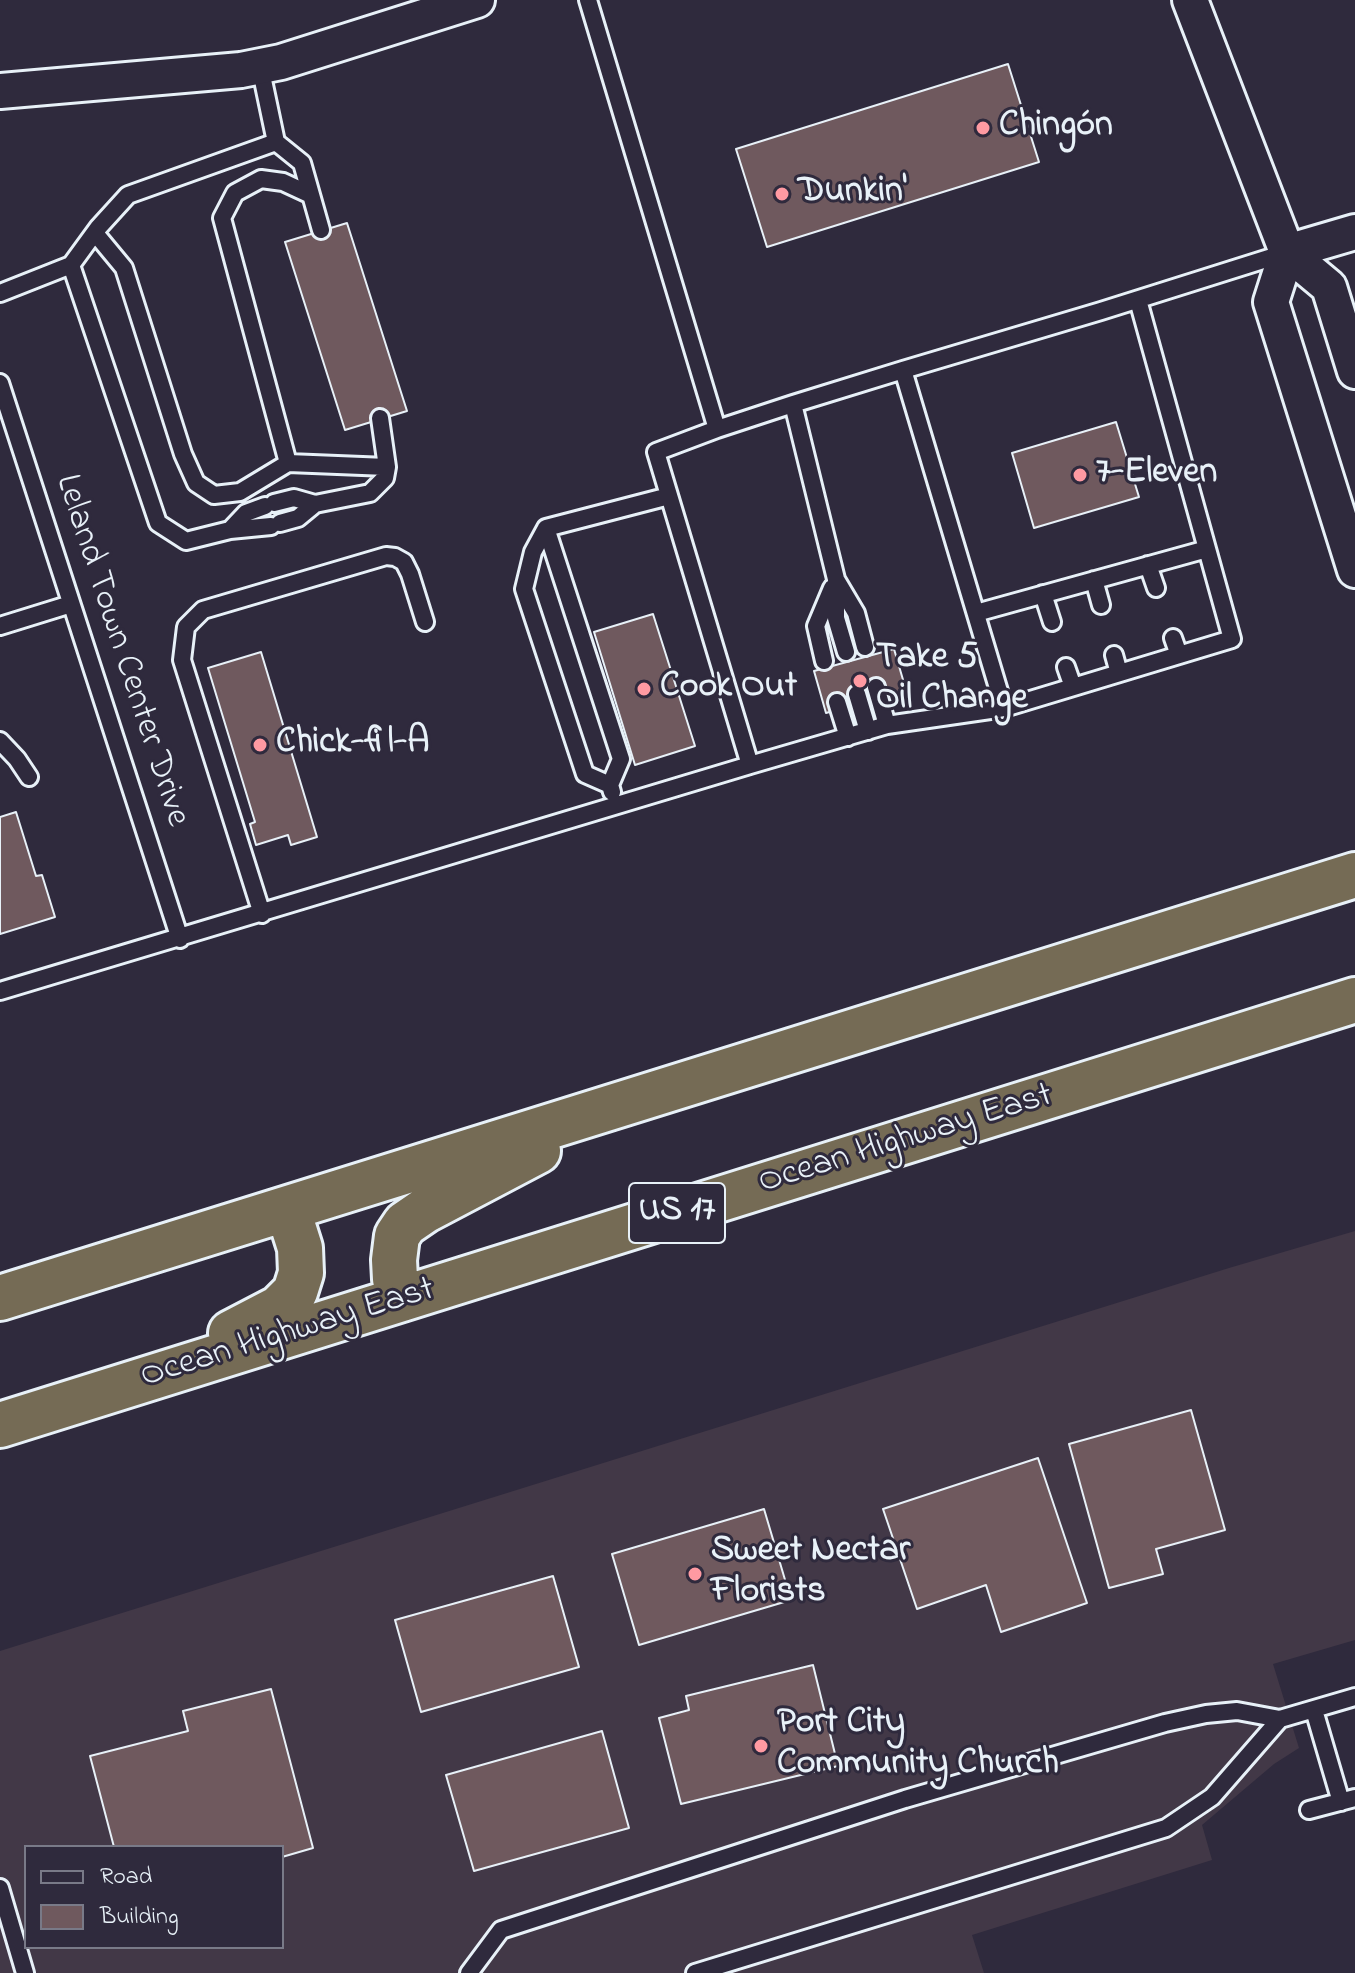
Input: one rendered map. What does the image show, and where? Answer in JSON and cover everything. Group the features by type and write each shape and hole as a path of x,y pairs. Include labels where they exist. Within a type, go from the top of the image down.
{"highway":[{"path":"0,1298 1355,875"},
{"path":"1162,1060 1355,975"},
{"name":"Ocean Highway East","path":"0,1425 1355,1000"},
{"path":"402,1299 395,1279 394,1260 397,1236 405,1224 424,1211 644,1097"},
{"path":"137,1382 279,1308 295,1292 301,1273 300,1248 288,1210"}],"street":[{"path":"0,91 200,75 260,66 322,50 477,0"},
{"path":"1190,0 1287,252 1329,287 1355,371"},
{"path":"1287,252 1355,232"},
{"path":"1287,252 1271,302 1355,570"}],"lane":[{"path":"588,0 717,429"},
{"path":"260,66 276,142 302,163 321,230"},
{"path":"0,293 71,265 128,195 276,142"},
{"path":"288,463 222,218 235,193 261,179 283,182 311,195"},
{"path":"95,233 124,268 183,454 196,483 214,495 240,492 288,463 387,467"},
{"path":"750,765 656,452 793,404 1287,252"},
{"path":"71,265 158,523 186,541 298,518 315,504"},
{"path":"0,991 887,725 1004,708 1232,639 1138,300"},
{"path":"903,370 1004,708"},
{"name":"Leland Town Center Drive","path":"0,383 180,939"},
{"path":"793,404 836,579 836,618 846,652"},
{"path":"230,530 246,513 270,504 294,498 315,504 370,493 385,478 387,467 380,418"},
{"path":"610,785 585,774 524,589 533,552 546,528 669,496"},
{"path":"546,528 621,759 610,785 617,805"},
{"path":"976,613 1207,549"},
{"path":"262,914 182,660 186,627 203,610 386,556 404,562 425,622"},
{"path":"1148,565 1156,588"},
{"path":"836,579 856,613 865,647"},
{"path":"824,661 816,626 836,579"},
{"path":"1094,580 1101,605"},
{"path":"1043,594 1052,622"},
{"path":"0,626 71,604"},
{"path":"1173,638 1179,655"},
{"path":"1114,655 1119,673"},
{"path":"1066,667 1073,687"},
{"path":"876,687 887,725"},
{"path":"857,694 868,731"},
{"path":"837,702 848,737"},
{"path":"0,741 29,777"},
{"path":"469,1973 501,1930 905,1799 1165,1723 1237,1711 1280,1719 1355,1697"},
{"path":"1309,1810 1348,1800 1314,1710"},
{"path":"695,1973 1166,1828 1212,1797 1280,1719"},
{"path":"0,1888 25,1973"}],"shaded area":[{"path":"1355,1231 1355,1640 1273,1664 1299,1748 1274,1764 1202,1825 1212,1860 972,1935 984,1973 0,1973 0,1651"}],"building":[{"path":"1008,64 1039,162 767,247 736,149"},
{"path":"347,223 407,411 345,430 285,242"},
{"path":"1116,422 1139,497 1034,528 1012,453"},
{"name":"Cook Out","path":"653,614 695,746 635,765 594,632"},
{"name":"Take 5 Oil Change","path":"894,649 906,690 826,713 814,671"},
{"name":"Chick-fil-A","path":"261,652 317,837 291,845 288,835 256,845 250,824 255,822 208,668"},
{"path":"16,812 36,876 42,875 55,917 0,934 0,817"},
{"path":"1191,1410 1225,1530 1156,1549 1163,1574 1109,1588 1069,1444"},
{"path":"1038,1458 1087,1603 1001,1632 986,1585 917,1609 883,1509"},
{"path":"764,1509 791,1600 639,1645 612,1554"},
{"path":"553,1576 579,1667 421,1712 395,1620"},
{"path":"813,1665 838,1766 681,1804 659,1718 689,1710 686,1696"},
{"path":"271,1689 313,1848 284,1856 284,1845 113,1845 90,1756 188,1731 183,1711"},
{"path":"602,1731 629,1828 474,1871 446,1775"}],"place":[{"name":"Chingón","path":"983,128"},
{"name":"Dunkin'","path":"782,194"},
{"name":"7-Eleven","path":"1080,475"},
{"name":"Take 5 Oil Change","path":"860,681"},
{"name":"Cook Out","path":"644,689"},
{"name":"Chick-fil-A","path":"260,745"},
{"name":"Sweet Nectar Florists","path":"695,1574"},
{"name":"Port City Community Church","path":"761,1746"}]}
